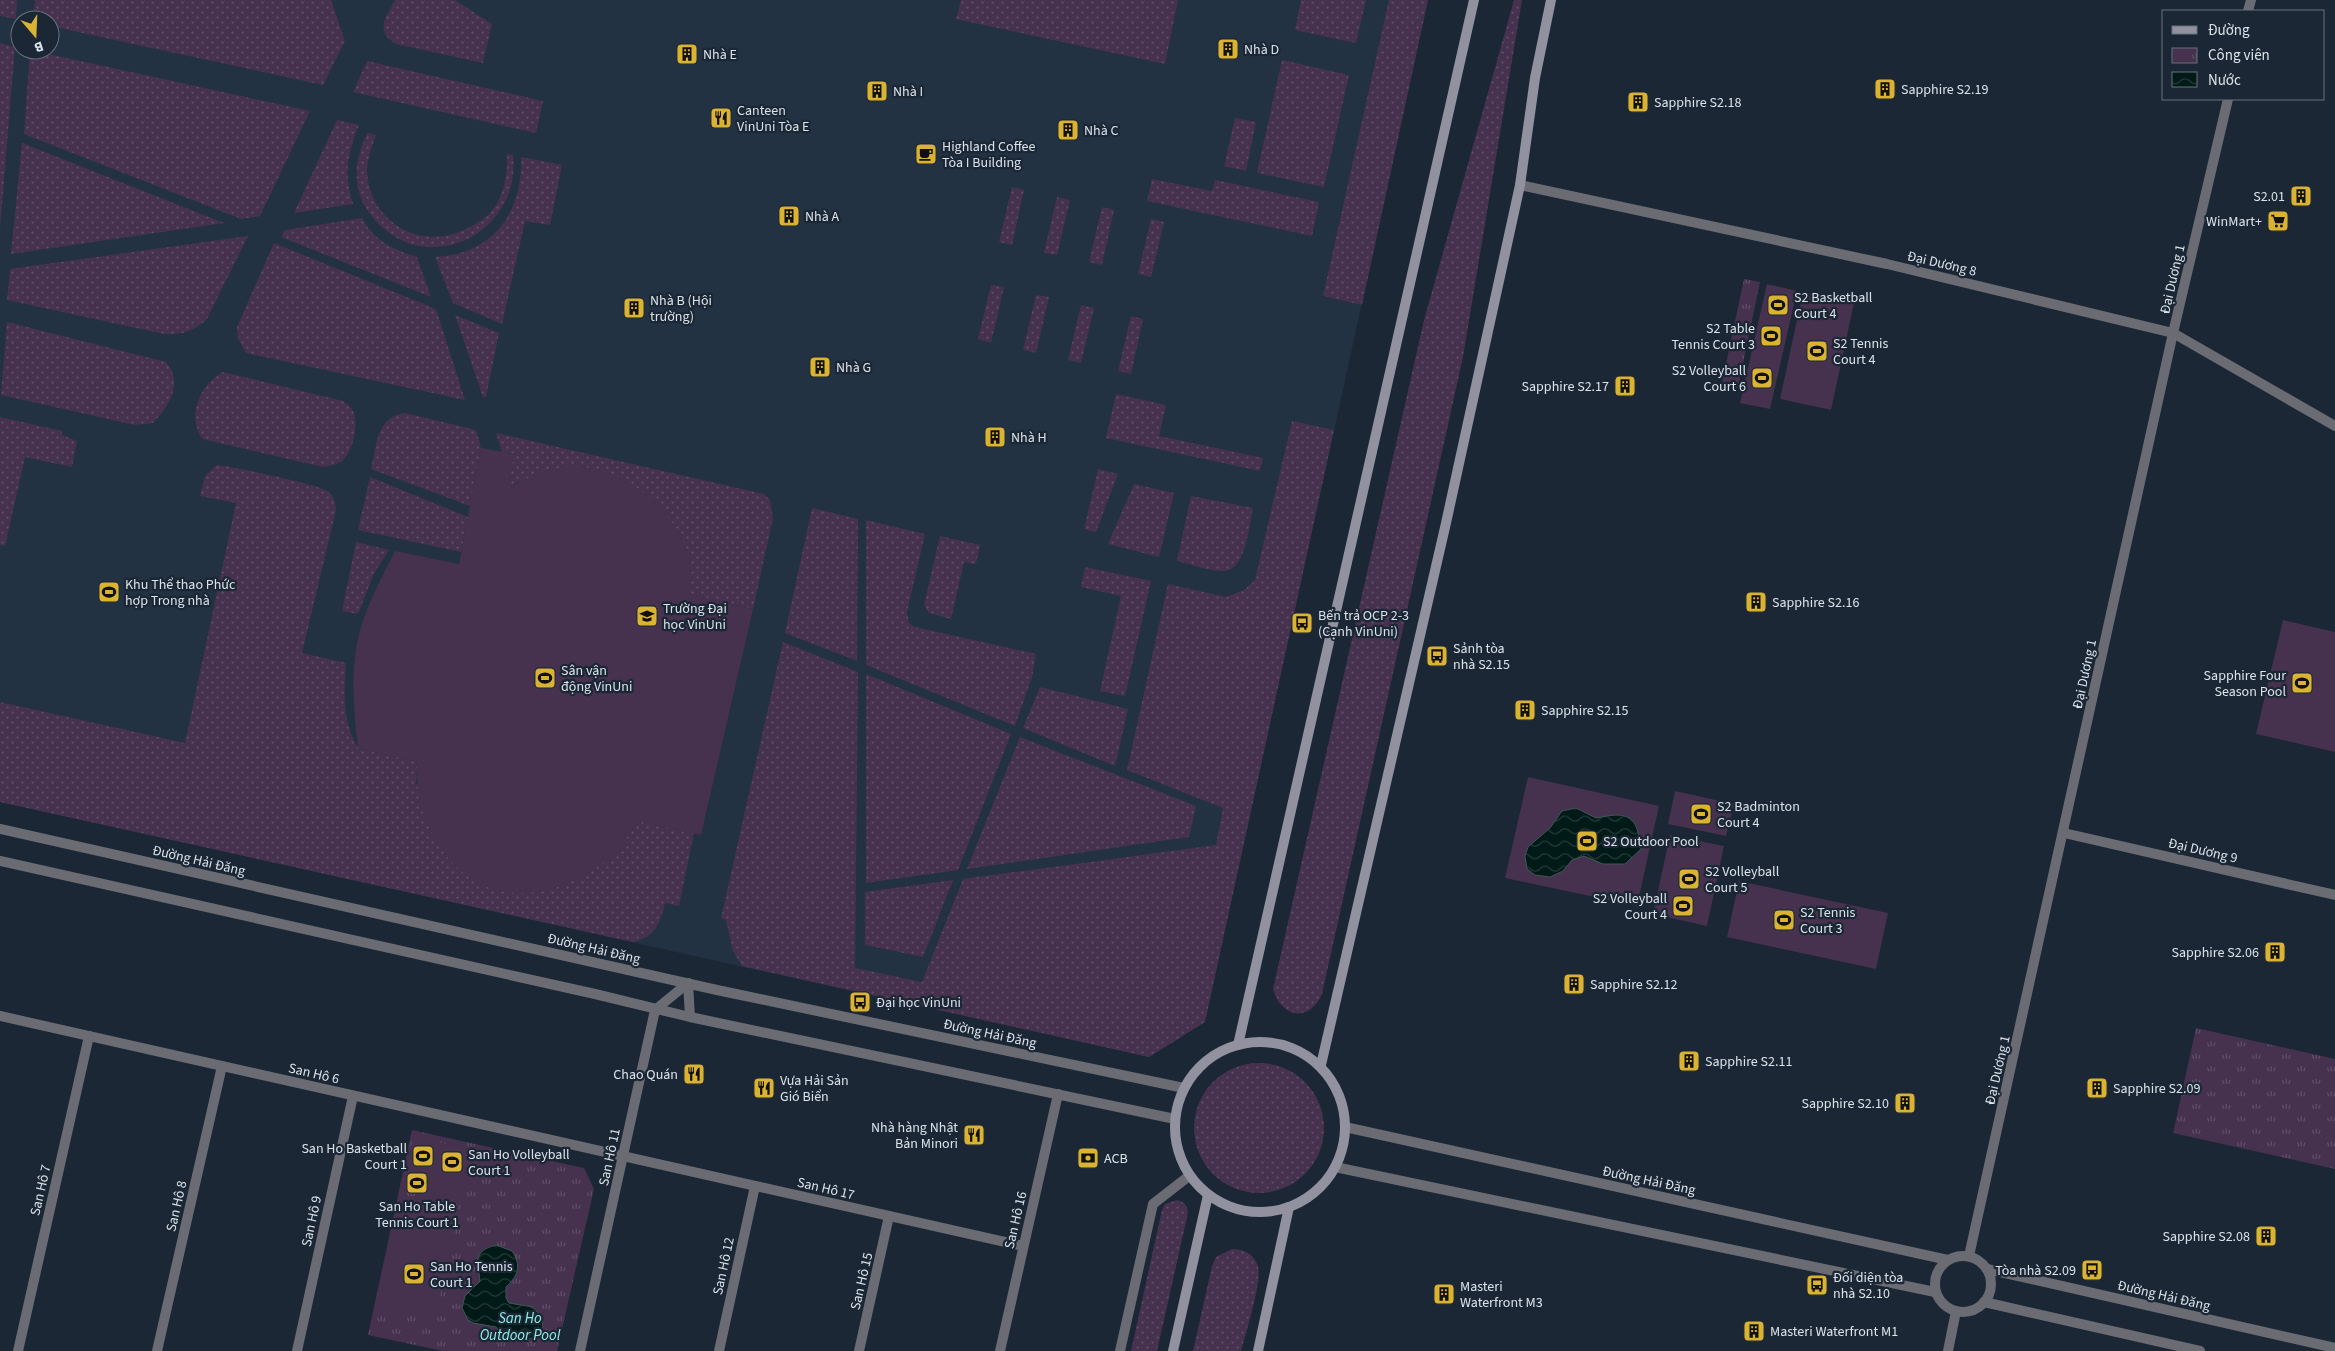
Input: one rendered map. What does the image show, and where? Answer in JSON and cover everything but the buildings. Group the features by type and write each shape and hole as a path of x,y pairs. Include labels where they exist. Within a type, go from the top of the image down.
{"main road":[{"path":"1238,1045 1474,0"},
{"path":"1321,1065 1450,504 1520,185 1535,78 1551,0"},
{"path":"1266,1042 1293,1049 1321,1065 1342,1104 1345,1127 1343,1148 1335,1167 1322,1186 1303,1201 1289,1207 1261,1212 1240,1210 1208,1196 1189,1176 1179,1157 1174,1136 1174,1119 1178,1101 1197,1069 1216,1054 1238,1045 1266,1042"},
{"path":"1173,1351 1208,1196"},
{"path":"1258,1351 1289,1207"}],"street":[{"name":"Đại Dương 1","path":"1969,1256 2174,332 2228,100"},
{"name":"Đại Dương 8","path":"1520,185 1886,264 2174,332 2335,426"},
{"name":"Đường Hải Đăng","path":"0,829 688,983 1184,1088"},
{"name":"Đại Dương 9","path":"2064,833 2335,895"},
{"path":"0,861 596,994 655,1010 1174,1119"},
{"path":"655,1010 688,983"},
{"path":"688,983 690,1017"},
{"name":"San Hô 11","path":"580,1351 655,1010"},
{"name":"San Hô 6","path":"0,1016 623,1155"},
{"name":"San Hô 7","path":"18,1351 89,1036"},
{"name":"San Hô 8","path":"157,1351 222,1066"},
{"name":"San Hô 16","path":"1000,1351 1058,1094"},
{"name":"San Hô 9","path":"297,1351 353,1096"},
{"name":"Đường Hải Đăng","path":"1345,1127 1948,1260"},
{"name":"San Hô 17","path":"623,1155 1023,1246"},
{"path":"1335,1167 1935,1292"},
{"path":"1120,1351 1153,1204 1189,1176"},
{"name":"San Hô 12","path":"719,1351 755,1186"},
{"name":"San Hô 15","path":"859,1351 889,1216"},
{"path":"1960,1256 1969,1256 1977,1259 1987,1269 1991,1282 1990,1291 1984,1302 1972,1311 1956,1311 1944,1306 1935,1292 1934,1280 1937,1271 1948,1260 1960,1256"},
{"name":"Đường Hải Đăng","path":"1987,1269 2335,1348"},
{"path":"1984,1302 2200,1351"},
{"path":"1948,1351 1956,1311"}],"shaded area":[{"name":"Trường Đại học VinUni","path":"0,0 1428,0 1205,1022 1149,1057 0,802"}],"green space":[{"path":"0,0 17,0 16,10 10,10 10,18 0,16"},
{"path":"35,0 331,0 345,41 323,85 60,28 60,10 34,10"},
{"path":"395,0 455,0 492,24 483,63 396,44 389,39 385,34 384,24"},
{"path":"961,0 1178,0 1165,64 956,19"},
{"path":"1301,0 1366,0 1356,43 1295,30"},
{"path":"1389,0 1428,0 1362,305 1323,296"},
{"path":"1514,0 1522,0 1463,357 1322,994 1310,1010 1296,1013 1282,1006 1273,989 1424,320"},
{"path":"0,43 10,46 10,60 14,60 0,229"},
{"path":"60,57 310,111 260,216 241,219 24,134 29,60 60,60"},
{"path":"1282,60 1349,75 1324,187 1257,173"},
{"path":"367,61 543,101 536,133 353,92"},
{"path":"1235,118 1256,122 1246,171 1224,166"},
{"path":"337,120 359,125 348,164 348,183 353,204 294,213"},
{"path":"367,133 376,135 367,168 369,184 374,199 388,218 409,232 433,237 445,236 458,233 484,218 494,209 502,193 507,167 507,154 513,155 513,176 508,195 499,212 486,227 470,238 452,245 432,247 403,241 385,230 372,217 360,195 357,183 358,159"},
{"path":"22,143 224,223 11,254"},
{"path":"521,157 562,165 550,225 525,221 502,324 453,303 435,257 455,254 473,248 488,239 500,227 510,212 517,196"},
{"path":"1152,179 1212,191 1215,180 1319,202 1312,236 1147,201"},
{"path":"1012,187 1024,190 1012,245 999,242"},
{"path":"1057,197 1070,200 1057,255 1044,253"},
{"path":"1102,207 1114,210 1102,265 1089,262"},
{"path":"362,218 372,232 385,243 417,257 431,297 281,237 285,230"},
{"path":"1151,219 1164,222 1151,277 1138,274"},
{"path":"248,236 207,319 197,327 183,333 164,334 7,300 10,269"},
{"path":"274,243 436,309 465,400 246,353 238,338 237,327"},
{"path":"1744,279 1760,282 1737,392 1721,388"},
{"path":"1767,284 1797,291 1770,409 1740,403"},
{"path":"991,285 1004,287 991,343 978,339"},
{"name":"S2 Tennis Court 4","path":"1803,292 1854,303 1831,410 1780,399"},
{"path":"1036,295 1049,297 1036,353 1023,350"},
{"path":"1081,305 1094,308 1081,363 1068,360"},
{"path":"455,315 499,333 486,397 483,397"},
{"path":"1131,316 1143,319 1131,374 1118,371"},
{"path":"7,322 166,362 174,378 174,386 169,402 153,423 135,425 1,395"},
{"path":"223,372 343,401 352,409 355,421 354,437 346,457 331,466 323,467 202,439 196,421 198,402 207,385"},
{"path":"1116,394 1166,405 1159,436 1263,458 1260,471 1106,438"},
{"path":"405,413 476,430 481,448 470,506 371,469 379,434 383,426 388,420"},
{"path":"0,417 62,431 62,435 77,441 72,467 25,457 5,546 0,545"},
{"path":"1292,421 1334,430 1205,1022 1149,1057 742,966 733,951 726,920 721,918 783,642 858,672 855,968 922,982 963,879 1216,845 1223,808 1127,770 1168,584 1226,597 1244,590 1255,580"},
{"path":"496,433 764,494 770,500 773,518 753,609 689,594 691,581 688,556 677,532 654,501 518,482 507,490 514,454 502,452"},
{"name":"Sân vận động VinUni","path":"481,448 514,454 508,489 536,474 568,467 592,469 615,476 638,489 658,505 674,525 685,547 691,570 690,594 753,609 701,835 638,821 621,847 607,860 586,874 563,885 540,891 517,893 495,890 474,881 455,866 439,845 428,824 421,805 417,785 418,762 358,748 353,682 354,666 359,634 367,609 395,551 459,564"},
{"path":"217,465 293,480 322,489 331,494 335,502 336,510 302,653 346,663 345,707 349,728 358,748 418,762 416,783 554,888 581,876 602,862 621,845 638,821 694,833 679,906 665,903 655,929 647,937 633,942 0,802 0,702 185,743 236,503 200,496 205,476"},
{"path":"1098,469 1118,474 1096,532 1084,529"},
{"path":"370,477 468,517 461,552 358,530"},
{"path":"1134,484 1174,493 1159,557 1108,544"},
{"path":"1191,496 1253,508 1242,556 1231,569 1223,571 1211,570 1177,561"},
{"path":"812,508 858,519 857,661 785,633"},
{"path":"866,520 925,534 907,612 909,623 915,627 1036,654 1032,677 1015,726 866,665"},
{"path":"940,536 980,545 976,564 964,562 951,619 929,613 924,605"},
{"path":"356,542 389,550 374,573 358,614 342,611"},
{"path":"1085,567 1151,581 1125,696 1100,691 1121,596 1081,587"},
{"name":"Sapphire Four Season Pool","path":"2283,620 2335,632 2335,752 2256,734"},
{"path":"866,674 1011,734 958,870 866,883"},
{"path":"1040,687 1128,709 1115,766 1023,728"},
{"path":"1020,737 1196,806 1189,837 967,869"},
{"path":"1528,777 1659,806 1637,906 1505,878"},
{"name":"S2 Badminton Court 4","path":"1675,791 1734,804 1726,836 1668,824"},
{"path":"1670,835 1724,846 1707,926 1653,914"},
{"path":"953,880 923,957 865,945 865,892"},
{"name":"S2 Tennis Court 3","path":"1739,881 1888,913 1876,969 1727,937"},
{"path":"2196,1028 2335,1059 2335,1169 2173,1133"},
{"path":"1259,1063 1284,1068 1305,1082 1319,1103 1324,1128 1319,1153 1305,1174 1284,1188 1259,1193 1234,1188 1213,1174 1199,1153 1194,1128 1199,1103 1213,1082 1234,1068"},
{"path":"412,1130 584,1168 594,1189 557,1351 443,1351 368,1335"},
{"path":"413,1137 472,1149 460,1204 401,1191"},
{"name":"San Ho Tennis Court 1","path":"398,1200 458,1213 435,1319 375,1306"},
{"path":"1177,1200 1185,1204 1188,1213 1157,1351 1131,1351 1162,1210 1165,1204"},
{"path":"1232,1249 1241,1250 1252,1256 1257,1262 1259,1274 1256,1295 1241,1351 1193,1351 1212,1266 1216,1257"}],"water":[{"name":"S2 Outdoor Pool","path":"1576,808 1596,818 1616,815 1629,818 1634,822 1637,829 1641,849 1625,864 1603,864 1584,856 1572,860 1563,871 1550,877 1535,875 1527,869 1525,856 1528,847 1550,828 1562,811"},
{"name":"San Ho Outdoor Pool","path":"496,1245 512,1251 517,1261 516,1275 506,1287 506,1298 509,1303 533,1307 541,1318 542,1327 539,1334 532,1338 524,1340 514,1338 504,1334 496,1327 473,1323 468,1320 462,1308 465,1296 480,1281 478,1258 480,1254 488,1247"}],"place":[{"name":"Nhà D","path":"1228,49"},
{"name":"Nhà E","path":"687,54"},
{"name":"Sapphire S2.19","path":"1885,89"},
{"name":"Nhà I","path":"877,91"},
{"name":"Sapphire S2.18","path":"1638,102"},
{"name":"Canteen VinUni Tòa E","path":"721,118"},
{"name":"Nhà C","path":"1068,130"},
{"name":"Highland Coffee Tòa I Building","path":"926,154"},
{"name":"S2.01","path":"2301,196"},
{"name":"Nhà A","path":"789,216"},
{"name":"WinMart+","path":"2278,221"},
{"name":"S2 Basketball Court 4","path":"1778,305"},
{"name":"Nhà B (Hội trường)","path":"634,308"},
{"name":"S2 Table Tennis Court 3","path":"1771,336"},
{"name":"S2 Tennis Court 4","path":"1817,351"},
{"name":"Nhà G","path":"820,367"},
{"name":"S2 Volleyball Court 6","path":"1762,378"},
{"name":"Sapphire S2.17","path":"1625,386"},
{"name":"Nhà H","path":"995,437"},
{"name":"Khu Thể thao Phức hợp Trong nhà","path":"109,592"},
{"name":"Sapphire S2.16","path":"1756,602"},
{"name":"Trường Đại học VinUni","path":"647,616"},
{"name":"Bến trả OCP 2-3 (Cạnh VinUni)","path":"1302,623"},
{"name":"Sảnh tòa nhà S2.15","path":"1437,656"},
{"name":"Sân vận động VinUni","path":"545,678"},
{"name":"Sapphire Four Season Pool","path":"2302,683"},
{"name":"Sapphire S2.15","path":"1525,710"},
{"name":"S2 Badminton Court 4","path":"1701,814"},
{"name":"S2 Outdoor Pool","path":"1587,841"},
{"name":"S2 Volleyball Court 5","path":"1689,879"},
{"name":"S2 Volleyball Court 4","path":"1683,906"},
{"name":"S2 Tennis Court 3","path":"1784,920"},
{"name":"Sapphire S2.06","path":"2275,952"},
{"name":"Sapphire S2.12","path":"1574,984"},
{"name":"Đại học VinUni","path":"860,1002"},
{"name":"Sapphire S2.11","path":"1689,1061"},
{"name":"Chao Quán","path":"694,1074"},
{"name":"Vựa Hải Sản Gió Biển","path":"764,1088"},
{"name":"Sapphire S2.09","path":"2097,1088"},
{"name":"Sapphire S2.10","path":"1905,1103"},
{"name":"Nhà hàng Nhật Bản Minori","path":"974,1135"},
{"name":"San Ho Basketball Court 1","path":"423,1156"},
{"name":"ACB","path":"1088,1158"},
{"name":"San Ho Volleyball Court 1","path":"452,1162"},
{"name":"San Ho Table Tennis Court 1","path":"417,1183"},
{"name":"Sapphire S2.08","path":"2266,1236"},
{"name":"Tòa nhà S2.09","path":"2092,1270"},
{"name":"San Ho Tennis Court 1","path":"414,1274"},
{"name":"Đối diện tòa nhà S2.10","path":"1817,1285"},
{"name":"Masteri Waterfront M3","path":"1444,1294"},
{"name":"Masteri Waterfront M1","path":"1754,1331"}]}
